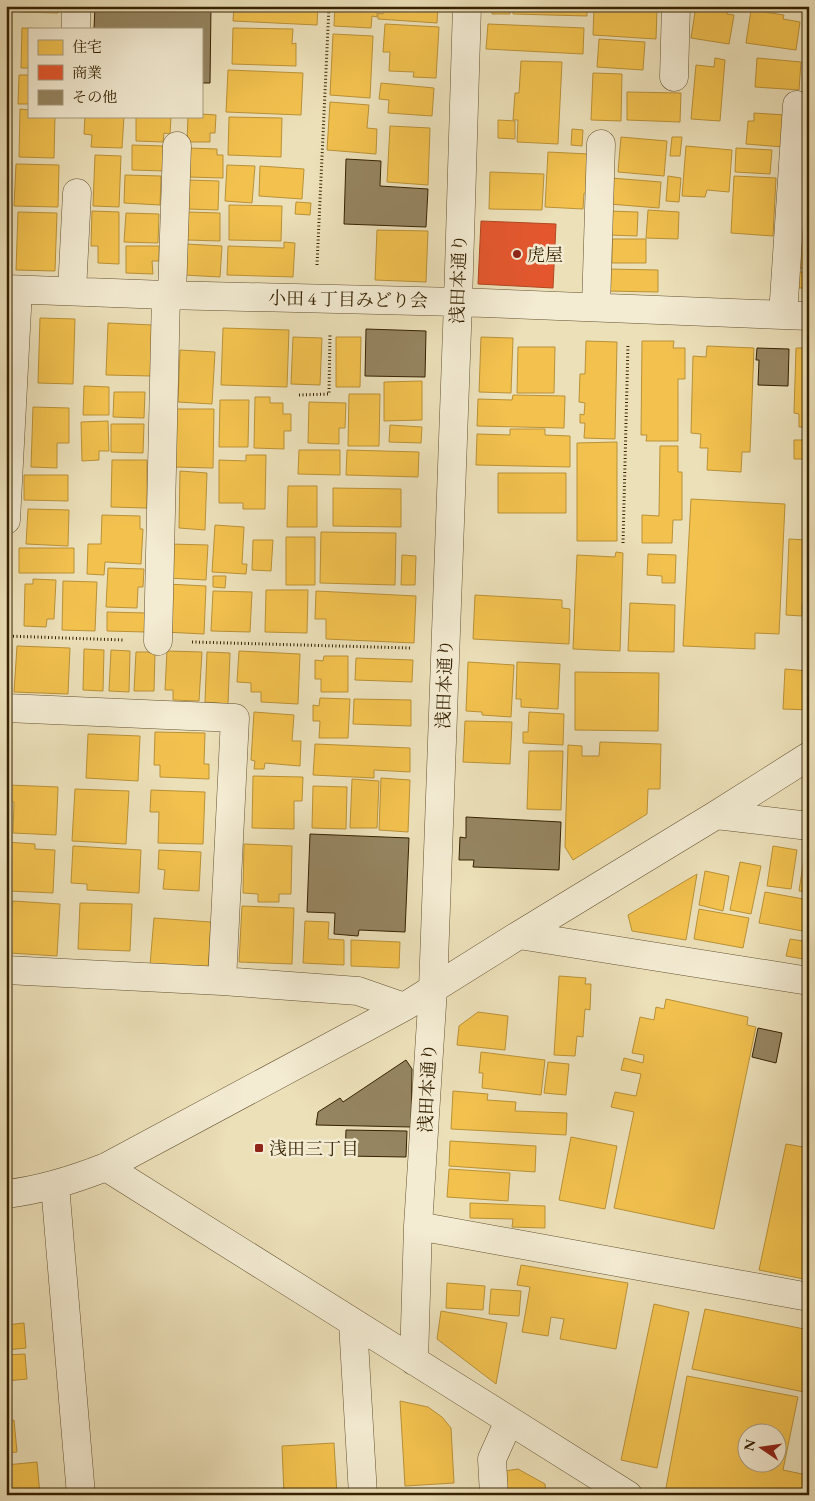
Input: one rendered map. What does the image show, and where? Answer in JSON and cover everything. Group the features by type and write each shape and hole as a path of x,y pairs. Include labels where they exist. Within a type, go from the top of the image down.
{"street":[{"path":"76,6 76,28"},
{"name":"浅田本通り","path":"414,1361 418,1226 433,990 467,6"},
{"path":"674,76 676,6"},
{"path":"796,315 798,106"},
{"path":"596,307 601,144"},
{"path":"158,642 169,295 177,146"},
{"path":"72,291 77,193"},
{"path":"6,520 12,289"},
{"name":"小田 4 丁目みどり会","path":"12,289 458,302 796,315"},
{"path":"6,708 235,718 222,981"},
{"path":"6,1194 27,1192 74,1180 106,1167 404,1007 809,756"},
{"path":"716,815 809,826"},
{"path":"519,935 809,981"},
{"path":"6,970 222,981 358,991 404,1007"},
{"path":"106,1167 628,1495"},
{"path":"55,1185 81,1495"},
{"path":"418,1226 809,1297"},
{"path":"353,1323 363,1495"},
{"path":"494,1495 492,1458 509,1421"}],"path":[{"path":"298,395 329,394 323,298 328,6"},
{"path":"623,543 629,309"},
{"path":"6,636 158,642 445,648"}],"building: 住宅":[{"path":"22,6 58,6 58,13 21,12"},
{"path":"234,6 318,6 317,25 233,21"},
{"path":"335,6 377,6 377,17 372,16 371,28 334,26"},
{"path":"384,6 438,6 437,23 378,19 378,13 383,14"},
{"path":"492,6 511,6 510,14 492,14"},
{"path":"513,6 587,6 587,16 513,14"},
{"path":"696,6 728,6 727,14 734,15 729,44 691,38"},
{"path":"594,7 657,10 656,39 593,35"},
{"path":"751,10 784,15 783,19 800,22 796,50 746,43"},
{"path":"385,24 439,27 436,78 413,77 414,72 389,71 390,52 383,52"},
{"path":"488,24 584,28 583,54 486,49"},
{"path":"22,28 28,28 28,68 21,68"},
{"path":"233,28 293,29 292,44 296,43 296,66 232,64"},
{"path":"333,34 373,36 370,98 330,95"},
{"path":"599,39 645,42 643,70 597,67"},
{"path":"715,58 725,60 720,121 691,119 696,65 714,67"},
{"path":"757,58 801,62 799,90 755,87"},
{"path":"521,61 562,62 558,144 517,142 518,120 513,120 515,93 519,93"},
{"path":"228,70 303,73 301,115 226,112"},
{"path":"593,73 622,74 621,121 591,120"},
{"path":"19,75 28,75 28,104 18,104"},
{"path":"381,83 434,88 432,116 388,113 389,100 379,99"},
{"path":"627,92 681,93 680,122 627,120"},
{"path":"330,102 369,105 367,128 377,129 376,154 327,150"},
{"path":"20,109 28,110 28,118 55,118 54,158 19,157"},
{"path":"754,113 785,115 783,147 746,144 748,121 754,121"},
{"path":"202,114 216,115 215,133 210,133 210,142 187,142 188,118 202,118"},
{"path":"229,117 282,118 281,157 228,155"},
{"path":"85,118 124,118 122,148 91,147 92,135 84,134"},
{"path":"136,118 171,118 170,134 164,133 163,142 136,141"},
{"path":"498,120 515,121 515,139 498,138"},
{"path":"390,126 430,128 428,185 387,182"},
{"path":"572,129 583,130 582,146 571,145"},
{"path":"621,137 667,141 664,176 618,172"},
{"path":"672,137 682,137 680,156 670,156"},
{"path":"132,145 164,146 164,171 132,170"},
{"path":"686,146 732,150 729,192 707,190 705,197 682,196"},
{"path":"188,148 217,149 217,155 223,155 223,178 188,177"},
{"path":"736,148 772,150 770,174 735,172"},
{"path":"804,151 809,152 809,178 802,178"},
{"path":"548,152 589,154 587,193 584,193 583,209 545,207"},
{"path":"95,155 121,156 119,207 93,206"},
{"path":"16,164 59,165 58,207 14,206"},
{"path":"227,165 255,166 252,203 225,201"},
{"path":"260,166 304,169 302,199 259,196"},
{"path":"490,172 544,174 542,210 489,209"},
{"path":"125,175 161,176 160,205 124,203"},
{"path":"668,176 681,178 679,202 666,201"},
{"path":"734,176 776,178 773,236 731,233"},
{"path":"611,178 661,182 659,208 609,204"},
{"path":"187,180 219,181 218,210 187,209"},
{"path":"802,182 809,183 809,211 800,211"},
{"path":"296,202 311,203 310,215 295,214"},
{"path":"229,205 282,206 281,241 229,240"},
{"path":"648,210 679,212 678,239 646,238"},
{"path":"92,211 119,212 119,264 98,263 98,246 91,246"},
{"path":"609,211 638,212 637,236 609,235"},
{"path":"18,212 57,213 55,271 16,270"},
{"path":"188,212 220,213 220,241 187,240"},
{"path":"126,213 159,214 158,243 124,242"},
{"path":"803,214 809,215 809,240 803,240"},
{"path":"377,230 428,231 426,282 375,280"},
{"path":"612,239 646,239 646,263 612,263"},
{"path":"284,242 295,243 293,277 227,275 228,246 284,248"},
{"path":"186,244 222,246 220,277 184,275"},
{"path":"799,244 809,244 809,268 798,268"},
{"path":"126,246 159,246 159,261 152,261 153,274 126,273"},
{"path":"607,269 658,270 658,292 606,291"},
{"path":"799,272 809,272 809,298 806,298 806,288 798,288"},
{"path":"40,318 75,319 73,384 38,383"},
{"path":"108,323 153,325 151,376 106,375"},
{"path":"223,328 289,330 287,387 221,385"},
{"path":"293,337 322,338 320,385 291,384"},
{"path":"336,337 361,337 360,387 336,387"},
{"path":"481,337 513,338 511,393 479,392"},
{"path":"586,341 617,342 615,439 584,438 585,423 580,423 580,414 584,415 585,403 579,402 580,374 585,374"},
{"path":"642,341 674,341 673,348 685,348 685,379 678,379 678,441 646,441 647,435 641,435"},
{"path":"707,346 754,348 750,452 742,452 741,472 707,470 708,448 700,448 701,434 691,433 693,356 706,357"},
{"path":"518,347 555,347 554,393 517,393"},
{"path":"796,348 809,348 809,427 799,427 799,414 794,413"},
{"path":"180,350 215,352 212,404 178,402"},
{"path":"422,381 422,420 384,421 384,382"},
{"path":"84,386 109,387 109,415 83,415"},
{"path":"114,392 145,392 144,418 113,417"},
{"path":"349,394 380,394 379,446 348,446"},
{"path":"513,395 565,396 564,428 477,426 478,399 512,400"},
{"path":"255,397 270,397 270,403 283,403 283,414 291,414 291,431 284,431 284,449 254,448"},
{"path":"220,400 249,400 248,447 219,447"},
{"path":"309,402 346,403 345,428 339,428 339,444 308,443"},
{"path":"33,407 69,408 69,443 57,443 57,468 31,467"},
{"path":"175,409 214,409 213,468 174,467"},
{"path":"108,421 109,451 99,451 99,460 82,461 81,422"},
{"path":"111,424 144,424 143,453 111,452"},
{"path":"390,425 422,427 421,443 389,442"},
{"path":"510,429 545,429 545,435 570,436 570,467 476,465 477,434 510,435"},
{"path":"794,440 809,440 809,459 794,459"},
{"path":"617,442 617,541 577,541 577,443"},
{"path":"660,446 678,446 678,472 682,472 682,520 673,520 672,543 642,543 642,515 659,516"},
{"path":"299,450 340,450 340,475 298,474"},
{"path":"347,450 419,452 418,477 346,475"},
{"path":"246,455 266,455 265,509 243,509 243,503 219,503 219,460 246,461"},
{"path":"112,460 147,460 147,508 111,507"},
{"path":"180,471 207,473 205,530 179,528"},
{"path":"498,473 566,473 566,513 498,513"},
{"path":"24,475 68,475 68,501 24,500"},
{"path":"288,486 317,486 317,527 287,527"},
{"path":"333,488 401,489 401,527 333,526"},
{"path":"691,499 785,504 779,634 755,633 755,649 683,646"},
{"path":"28,509 69,510 68,546 26,544"},
{"path":"102,515 140,516 140,529 143,529 141,564 105,562 104,575 87,574 88,544 101,544"},
{"path":"215,525 244,527 242,564 247,564 246,574 212,572"},
{"path":"321,532 396,533 395,585 320,583"},
{"path":"286,537 315,537 315,585 286,585"},
{"path":"789,539 809,540 809,606 802,605 802,616 786,615"},
{"path":"253,540 273,540 271,571 252,570"},
{"path":"169,544 208,545 206,580 168,578"},
{"path":"19,548 74,548 74,573 19,573"},
{"path":"616,552 623,553 620,651 573,649 577,555 615,557"},
{"path":"648,554 676,555 675,583 662,583 662,576 647,575"},
{"path":"402,555 416,556 415,585 401,585"},
{"path":"108,568 144,569 143,587 138,587 137,608 106,607"},
{"path":"213,576 226,576 225,588 213,587"},
{"path":"33,579 56,580 54,619 47,619 46,627 24,626 25,584 33,584"},
{"path":"63,581 97,582 95,631 62,630"},
{"path":"167,584 206,586 204,634 164,632"},
{"path":"266,590 308,590 307,633 265,632"},
{"path":"213,591 252,592 250,632 211,631"},
{"path":"316,591 416,596 414,643 326,639 326,619 315,619"},
{"path":"475,595 562,600 562,608 570,609 569,644 473,639"},
{"path":"630,603 675,605 674,652 628,651"},
{"path":"107,612 146,613 145,632 107,631"},
{"path":"17,646 70,648 68,694 14,692"},
{"path":"84,649 104,650 103,691 83,690"},
{"path":"111,650 130,651 129,692 109,691"},
{"path":"167,651 202,652 199,701 173,700 173,690 165,690"},
{"path":"239,651 300,654 298,704 261,702 261,692 251,692 251,683 237,682"},
{"path":"136,652 155,652 154,691 134,691"},
{"path":"207,652 230,653 228,704 205,702"},
{"path":"324,656 348,656 348,692 321,692 321,679 315,679 315,660 323,661"},
{"path":"356,658 413,660 412,682 355,680"},
{"path":"468,662 514,665 511,717 482,715 482,712 466,711"},
{"path":"517,662 560,664 558,709 521,707 521,699 516,699"},
{"path":"785,669 809,671 809,710 783,709"},
{"path":"575,672 659,673 658,731 575,730"},
{"path":"320,698 350,699 348,738 319,738 320,721 313,721 313,705 319,706"},
{"path":"354,699 411,700 411,726 353,724"},
{"path":"254,712 294,715 292,741 301,741 300,766 265,763 264,769 254,769 255,761 251,760"},
{"path":"529,712 564,714 563,745 523,743 523,732 528,732"},
{"path":"465,721 512,722 510,764 463,762"},
{"path":"155,732 205,733 204,764 209,764 209,779 160,777 160,765 154,765"},
{"path":"88,734 140,736 138,781 86,778"},
{"path":"600,742 661,744 660,789 648,789 647,814 573,860 565,847 568,745 582,746 582,756 599,756"},
{"path":"315,744 410,748 410,772 374,770 374,778 313,775"},
{"path":"529,751 563,751 561,810 527,809"},
{"path":"253,776 303,777 302,801 294,801 294,829 252,828"},
{"path":"381,778 410,780 408,832 379,830"},
{"path":"352,779 379,781 377,828 350,828"},
{"path":"8,785 58,787 56,835 13,833 14,802 7,802"},
{"path":"313,786 347,787 346,829 312,828"},
{"path":"75,789 129,791 126,844 72,841"},
{"path":"151,790 205,792 203,844 158,843 159,812 150,812"},
{"path":"6,842 35,844 35,849 55,850 53,893 8,891 9,863 6,862"},
{"path":"244,844 292,846 291,894 279,894 279,902 258,902 258,894 243,893"},
{"path":"73,846 141,850 139,893 87,890 87,884 71,883"},
{"path":"773,846 797,850 791,889 767,886"},
{"path":"159,850 201,852 199,891 163,889 165,870 158,869"},
{"path":"805,851 809,852 809,892 799,891"},
{"path":"740,862 761,866 751,914 730,910"},
{"path":"705,871 729,876 723,911 699,905"},
{"path":"697,874 686,940 632,931 628,915"},
{"path":"765,892 809,900 808,932 759,923"},
{"path":"13,901 60,904 57,956 10,953 11,947 6,946 6,907 12,907"},
{"path":"80,903 132,904 130,951 78,949"},
{"path":"242,906 294,908 292,964 239,962"},
{"path":"699,909 749,918 743,948 694,939"},
{"path":"154,918 211,922 208,970 150,965"},
{"path":"305,921 329,922 328,939 344,940 344,965 303,963"},
{"path":"790,939 809,942 809,960 786,956"},
{"path":"351,940 400,942 399,968 351,966"},
{"path":"559,976 586,978 585,984 591,984 590,1010 585,1009 583,1037 577,1036 575,1056 554,1055"},
{"path":"666,999 748,1017 747,1025 756,1027 714,1229 614,1208 634,1112 611,1107 615,1092 636,1096 641,1074 621,1070 624,1058 643,1063 644,1055 632,1053 640,1017 654,1020 656,1007 664,1009"},
{"path":"478,1012 508,1016 505,1050 457,1045 459,1026"},
{"path":"481,1052 545,1060 541,1095 482,1088 483,1073 479,1073"},
{"path":"548,1062 569,1064 566,1095 544,1093"},
{"path":"453,1091 488,1094 487,1100 516,1102 515,1111 567,1113 566,1135 451,1129"},
{"path":"571,1137 617,1146 605,1209 559,1200"},
{"path":"450,1141 536,1146 535,1172 449,1166"},
{"path":"786,1144 809,1148 809,1280 759,1270"},
{"path":"449,1169 510,1173 508,1201 447,1197"},
{"path":"470,1203 545,1206 545,1228 512,1227 513,1219 470,1218"},
{"path":"521,1265 628,1283 616,1349 560,1339 564,1319 551,1317 548,1336 522,1332 530,1287 517,1285"},
{"path":"447,1283 485,1286 483,1310 446,1308"},
{"path":"491,1289 521,1291 519,1316 489,1314"},
{"path":"654,1304 689,1312 657,1468 621,1460"},
{"path":"705,1309 809,1330 809,1393 692,1369"},
{"path":"441,1311 507,1323 496,1384 437,1339"},
{"path":"24,1323 26,1348 6,1350 6,1325"},
{"path":"25,1354 27,1379 6,1381 6,1355"},
{"path":"687,1376 798,1397 788,1446 788,1424 738,1424 738,1474 788,1474 788,1471 807,1475 804,1495 673,1495 665,1493"},
{"path":"400,1401 428,1407 442,1417 451,1428 454,1483 405,1486"},
{"path":"14,1420 17,1452 6,1453 6,1421"},
{"path":"334,1443 337,1495 284,1495 282,1446"},
{"path":"37,1462 40,1495 6,1495 6,1465"},
{"path":"518,1469 545,1484 546,1495 506,1495 505,1471"},
{"path":"474,1491 474,1495 409,1495"}],"building: 商業":[{"name":"虎屋","path":"481,221 556,224 553,288 478,284"}],"building: その他":[{"path":"95,6 211,6 210,83 202,83 202,28 94,28"},
{"path":"346,159 381,161 380,186 428,189 426,227 344,224"},
{"path":"366,329 426,331 425,377 365,376"},
{"path":"757,348 789,349 788,386 758,385 759,360 756,360"},
{"path":"466,817 561,822 559,870 473,867 474,860 459,860 460,837 466,838"},
{"path":"310,834 409,838 405,932 359,930 358,936 334,934 335,913 307,912"},
{"path":"758,1028 782,1033 776,1063 752,1057"},
{"path":"406,1060 412,1069 411,1127 316,1125 318,1112 340,1098 343,1102"},
{"path":"346,1130 407,1131 406,1157 345,1156"}],"place":[{"name":"虎屋","path":"517,254"},
{"name":"浅田三丁目","path":"259,1148"}]}
